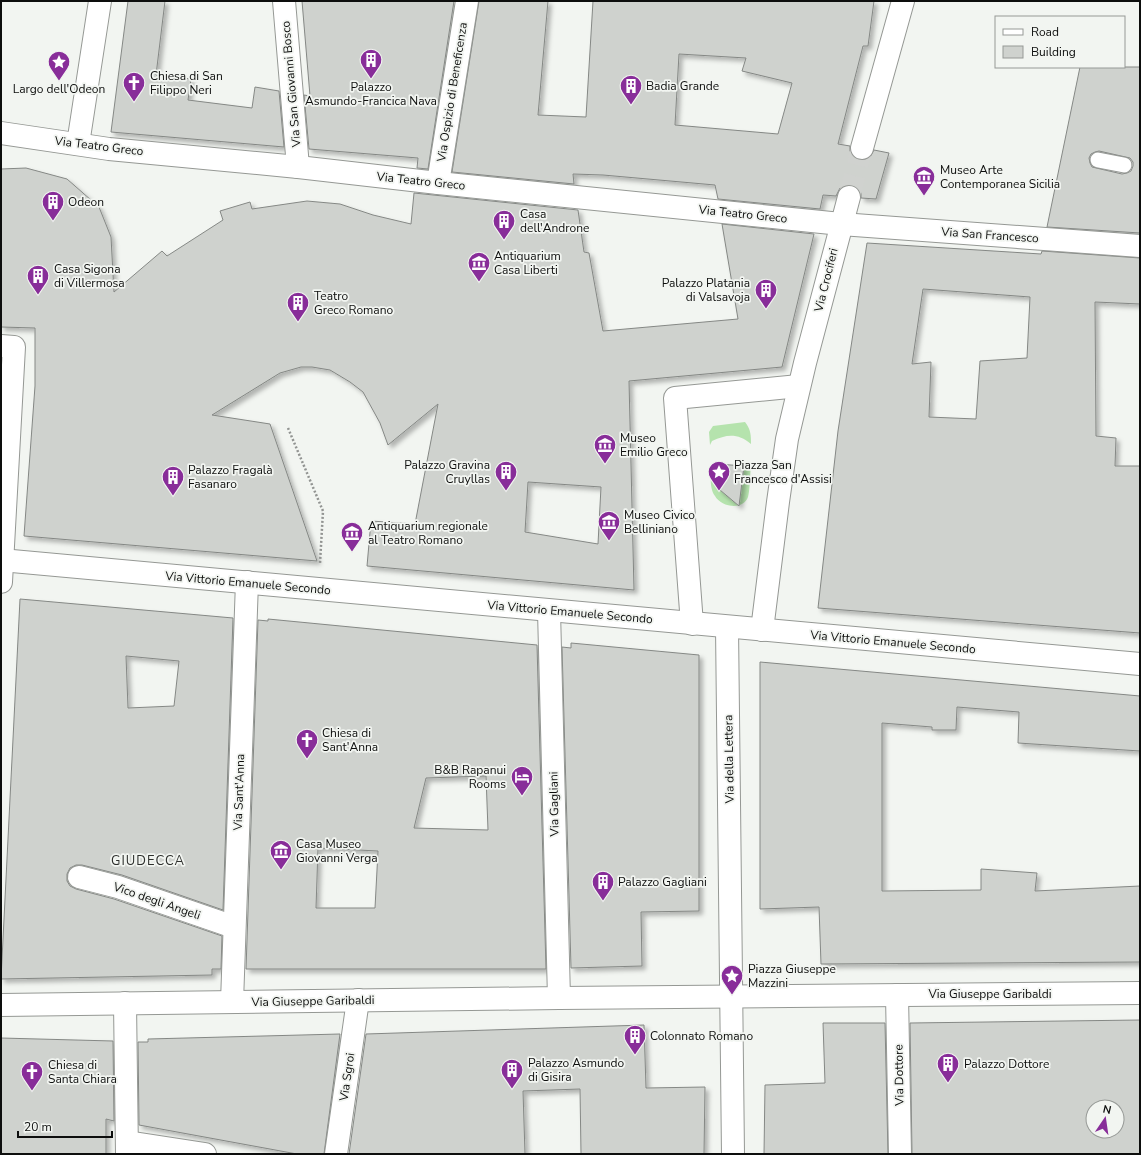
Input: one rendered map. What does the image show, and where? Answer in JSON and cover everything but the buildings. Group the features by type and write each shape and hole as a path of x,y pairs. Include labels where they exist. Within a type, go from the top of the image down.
{"street":[{"path":"78,144 100,1"},
{"name":"Via San Giovanni Bosco","path":"284,1 298,167"},
{"name":"Via Ospizio di Beneficenza","path":"438,183 467,1"},
{"path":"862,148 903,1"},
{"name":"Via Teatro Greco","path":"1,133 109,149 298,167 438,183 841,224"},
{"name":"Via Crociferi","path":"762,630 787,439 799,386 849,197"},
{"name":"Via San Francesco","path":"841,224 1140,246"},
{"path":"1,346 14,347 1,582"},
{"path":"692,624 675,398 799,386"},
{"name":"Via Vittorio Emanuele Secondo","path":"2,560 1140,664"},
{"name":"Via Sant'Anna","path":"232,1002 247,582"},
{"name":"Via Gagliani","path":"549,611 559,998"},
{"name":"Via della Lettera","path":"727,627 733,1154"},
{"name":"Vico degli Angeli","path":"79,877 118,886 234,927"},
{"name":"Via Giuseppe Garibaldi","path":"1,1005 624,997 1140,994"},
{"name":"Via Dottore","path":"897,995 900,1154"},
{"name":"Via Sgroi","path":"336,1154 358,1000"},
{"path":"125,1003 127,1148 205,1154"}],"lane":[{"path":"1098,160 1124,165"}],"path":[{"path":"288,428 322,511 319,589"}],"green space":[{"path":"745,422 750,433 751,444 737,436 728,436 712,441 710,445 709,432 713,426"},
{"path":"711,465 717,466 718,484 725,494 730,496 737,495 741,491 744,466 751,465 749,494 742,504 732,506 718,500 712,489"}],"tunnel":[{"path":"849,197 862,148"}],"place":[{"name":"Palazzo Asmundo-Francica Nava","path":"371,80"},
{"name":"Largo dell'Odeon","path":"59,82"},
{"name":"Chiesa di San Filippo Neri","path":"134,102"},
{"name":"Badia Grande","path":"631,106"},
{"name":"Museo Arte Contemporanea Sicilia","path":"924,196"},
{"name":"Odeon","path":"53,222"},
{"name":"Casa dell'Androne","path":"504,240"},
{"name":"Antiquarium Casa Liberti","path":"479,282"},
{"name":"Casa Sigona di Villermosa","path":"38,296"},
{"name":"Palazzo Platania di Valsavoja","path":"766,310"},
{"name":"Teatro Greco Romano","path":"298,322"},
{"name":"Museo Emilio Greco","path":"605,464"},
{"name":"Palazzo Gravina Cruyllas","path":"506,492"},
{"name":"Piazza San Francesco d'Assisi","path":"719,492"},
{"name":"Palazzo Fragalà Fasanaro","path":"173,496"},
{"name":"Museo Civico Belliniano","path":"609,542"},
{"name":"Antiquarium regionale al Teatro Romano","path":"352,552"},
{"name":"Chiesa di Sant'Anna","path":"307,760"},
{"name":"B&B Rapanui Rooms","path":"522,796"},
{"name":"Casa Museo Giovanni Verga","path":"281,870"},
{"name":"Palazzo Gagliani","path":"603,902"},
{"name":"Piazza Giuseppe Mazzini","path":"732,996"},
{"name":"Colonnato Romano","path":"635,1056"},
{"name":"Palazzo Dottore","path":"948,1084"},
{"name":"Palazzo Asmundo di Gisira","path":"512,1090"},
{"name":"Chiesa di Santa Chiara","path":"32,1092"}],"district":[{"name":"GIUDECCA","path":"148,861"}]}
